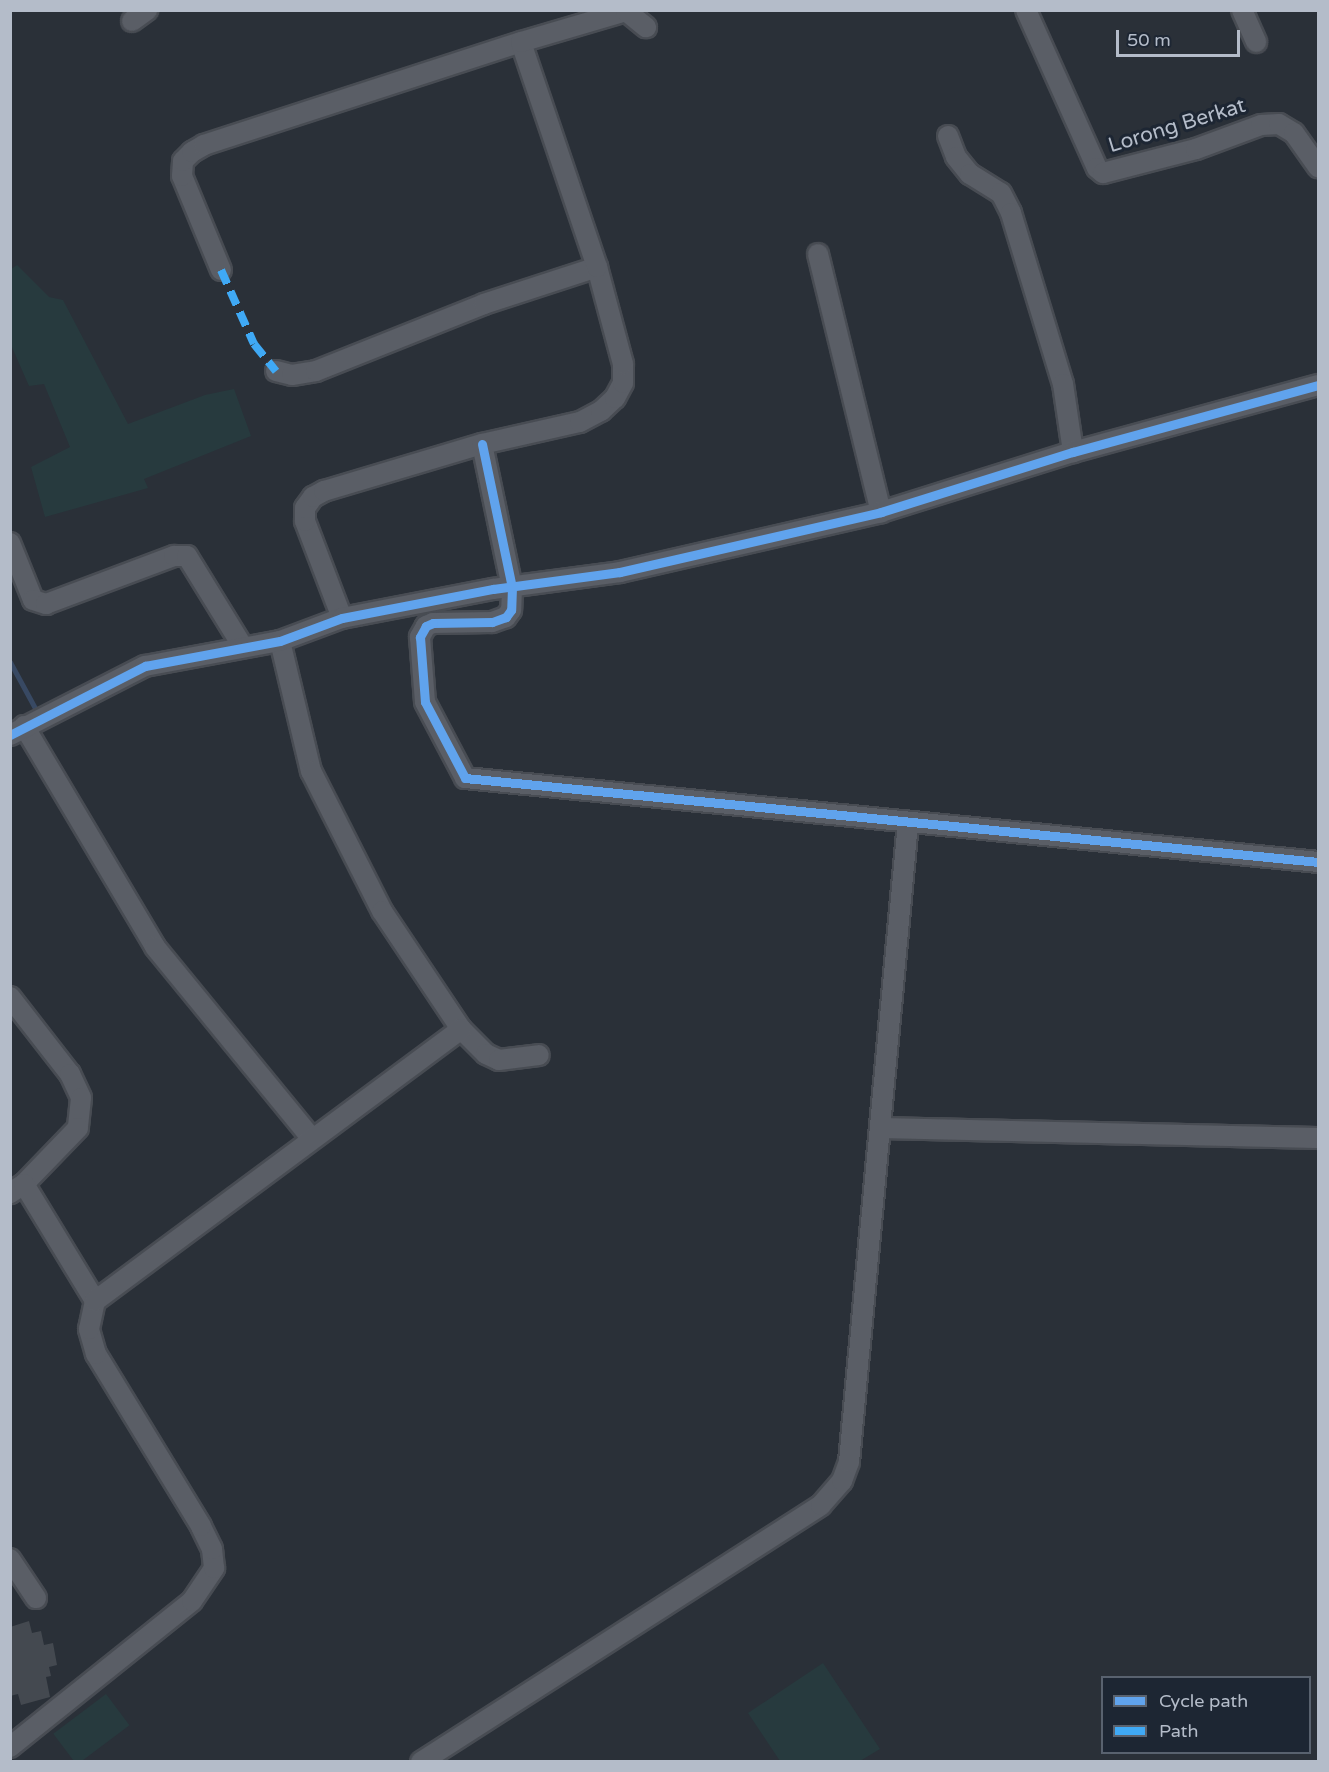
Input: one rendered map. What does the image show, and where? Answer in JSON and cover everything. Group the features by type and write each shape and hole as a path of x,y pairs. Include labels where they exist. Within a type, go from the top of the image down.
{"street":[{"name":"Lorong Berkat","path":"1026,10 1097,168 1103,173 1196,149 1270,124 1278,124 1294,133 1318,167"},
{"path":"1242,10 1256,42"},
{"path":"221,270 182,176 183,161 192,152 216,141 521,42 626,11 646,27"},
{"path":"342,618 305,521 305,508 313,497 324,490 483,444 580,422 615,398 623,383 623,364 597,267 521,42"},
{"path":"948,136 957,157 970,174 1001,193 1011,213 1063,384 1073,452"},
{"path":"818,254 881,512"},
{"path":"276,371 292,375 316,371 484,304 597,267"},
{"path":"312,1139 155,947 17,730 145,666 280,640 342,618 512,587 620,572 881,512 1073,452 1318,385"},
{"path":"483,444 512,587 511,610 500,620 433,623 422,630 421,681 425,702 465,778 1318,862"},
{"path":"10,543 33,600 46,604 174,556 187,556 243,647"},
{"path":"280,640 311,771 382,911 461,1029 492,1058 539,1054"},
{"path":"421,1761 832,1495 849,1462 908,822"},
{"path":"10,998 70,1074 81,1098 78,1128 17,1189 96,1301"},
{"path":"10,1747 192,1601 214,1568 212,1549 201,1526 96,1354 89,1329 96,1301 461,1029"},
{"path":"880,1128 1318,1138"},
{"path":"10,1559 36,1598"}],"green space":[{"path":"17,265 49,297 63,300 128,424 205,395 234,389 251,436 144,479 148,488 45,517 31,467 70,447 44,384 29,386 11,345 11,269"},
{"path":"823,1663 880,1749 860,1761 780,1761 748,1713"},
{"path":"106,1694 129,1725 81,1762 75,1762 53,1734"}],"building":[{"path":"29,1621 32,1633 41,1631 44,1645 53,1643 57,1665 49,1667 51,1676 46,1677 50,1697 21,1705 18,1694 10,1696 10,1627"}],"waterway":[{"path":"10,662 35,708"}],"marked path":[{"path":"221,270 254,344 276,371"}],"cycle path":[{"path":"10,735 145,666 280,641 342,618 493,589 620,572 881,512 1073,452 1318,385"},
{"path":"482,444 512,587 511,610 506,617 492,622 433,623 426,626 420,637 425,702 465,778 1318,862"}]}
